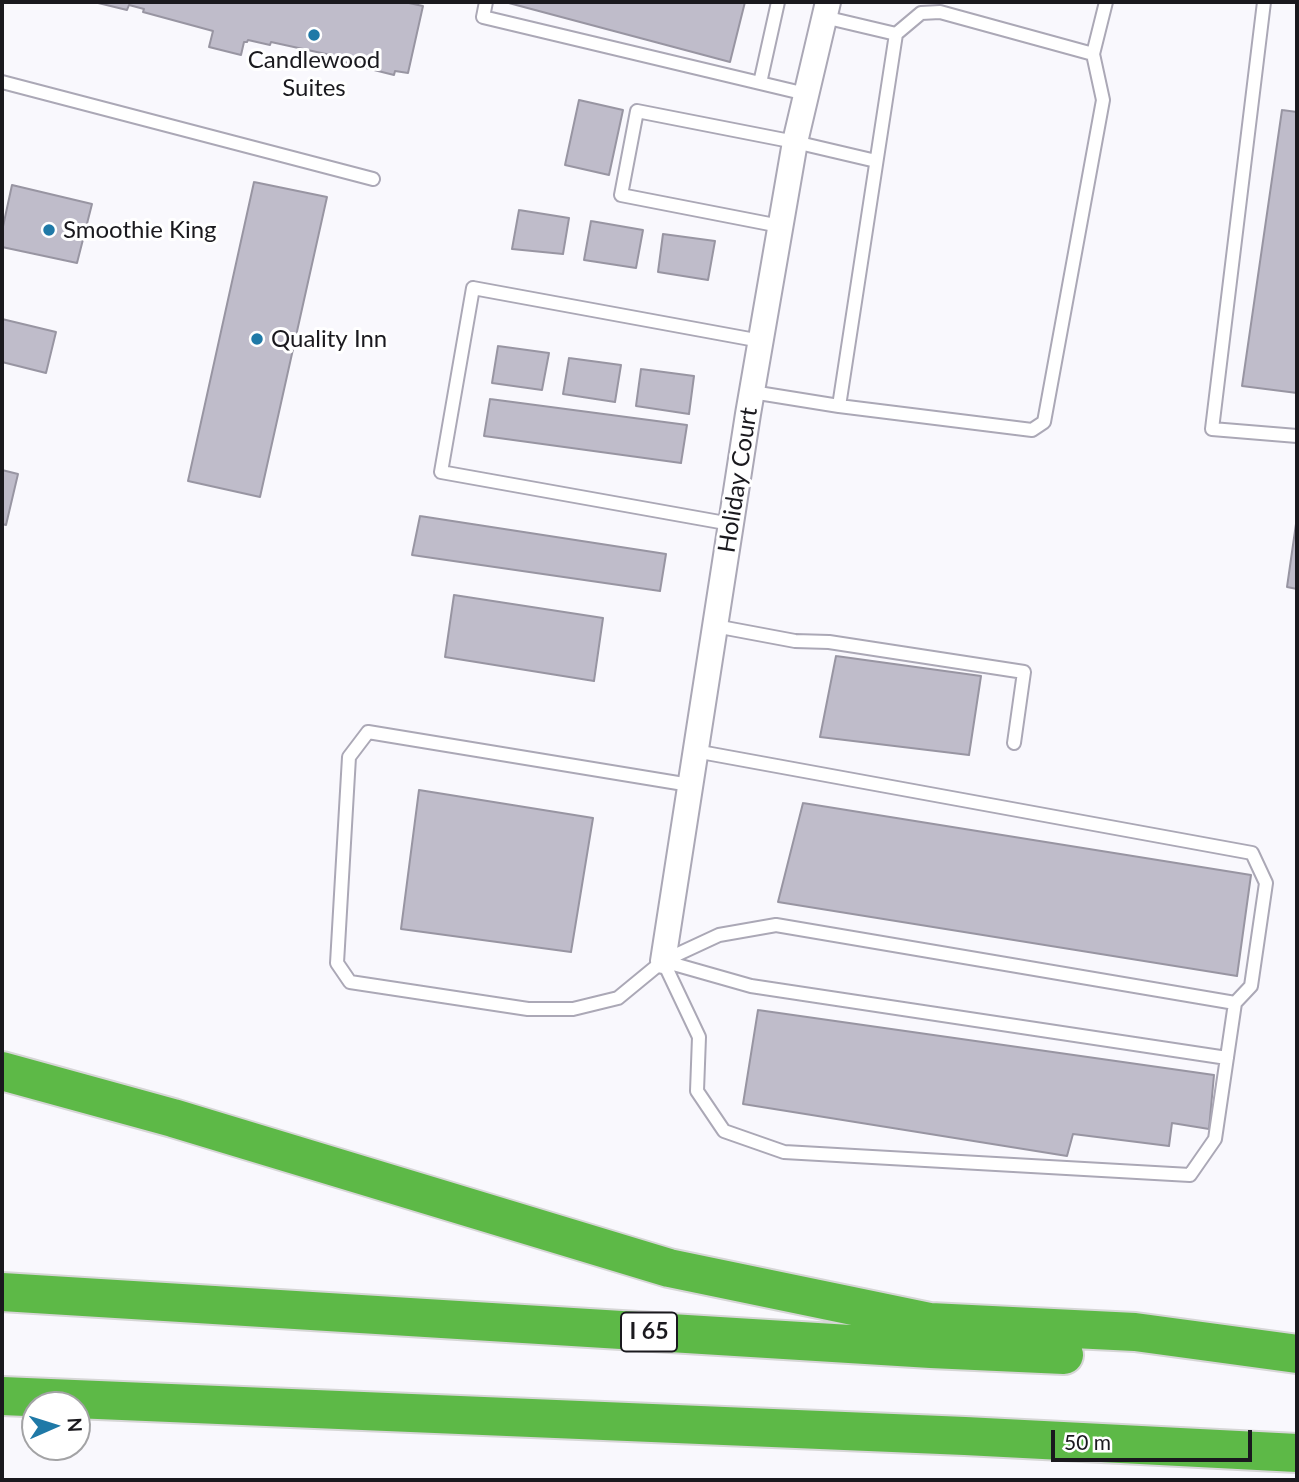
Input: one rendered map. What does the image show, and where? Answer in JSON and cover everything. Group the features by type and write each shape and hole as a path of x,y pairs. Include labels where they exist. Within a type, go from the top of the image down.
{"highway":[{"path":"2,1071 173,1118 669,1268 930,1322 1135,1332 1297,1354"},
{"name":"I 65","path":"2,1292 931,1349 1297,1366"},
{"path":"2,1396 1297,1453"}],"street":[{"name":"Holiday Court","path":"663,961 780,226 795,142 826,9"}],"lane":[{"path":"486,2 483,17 806,93"},
{"path":"760,83 778,2"},
{"path":"752,392 839,406 1032,430 1044,422 1103,100 1093,54 1106,2"},
{"path":"1264,2 1212,429 1297,436"},
{"path":"839,406 896,34 922,7 1093,54"},
{"path":"826,9 896,34"},
{"path":"2,82 373,179"},
{"path":"780,226 621,195 637,111 876,161"},
{"path":"731,524 441,472 473,288 761,341"},
{"path":"715,626 795,641 829,642 1024,672 1014,743"},
{"path":"690,785 368,732 349,757 337,962 350,982 528,1009 573,1009 618,998 663,961 719,935 776,925 1234,1003"},
{"path":"663,961 699,1037 697,1091 724,1131 784,1153 1190,1175 1215,1139 1234,1003 1251,986 1266,883 1252,853 695,751"},
{"path":"663,961 751,986 1227,1058"}],"building":[{"name":"Candlewood Suites","path":"94,2 404,2 423,6 408,73 395,71 394,75 334,60 335,56 271,42 270,45 248,40 244,42 241,55 209,47 213,31 143,12 144,9 129,5 127,10"},
{"path":"505,2 745,2 730,62"},
{"path":"579,100 623,110 609,175 565,165"},
{"path":"1282,110 1297,112 1297,393 1242,386"},
{"name":"Quality Inn","path":"254,182 327,197 260,497 188,481"},
{"path":"12,185 92,204 77,263 2,247 2,231"},
{"path":"519,210 569,218 563,254 512,249"},
{"path":"591,221 643,230 636,268 584,260"},
{"path":"663,234 715,241 708,280 658,272"},
{"path":"2,319 56,332 46,373 2,362"},
{"path":"498,346 549,353 542,390 492,383"},
{"path":"569,358 621,365 615,402 563,394"},
{"path":"641,369 694,376 689,414 636,406"},
{"path":"490,399 687,425 681,463 484,436"},
{"path":"2,470 18,474 6,525 2,524"},
{"path":"420,516 666,554 660,591 412,555"},
{"path":"1297,517 1297,589 1287,587"},
{"path":"454,595 603,618 594,681 445,657"},
{"path":"836,656 981,676 969,755 820,737"},
{"path":"419,790 593,818 571,952 401,929"},
{"path":"803,803 1251,875 1237,976 778,902"},
{"path":"758,1010 1214,1075 1209,1129 1172,1123 1169,1146 1073,1134 1067,1156 743,1104"}],"place":[{"name":"Candlewood Suites","path":"314,35"},
{"name":"Smoothie King","path":"49,230"},
{"name":"Quality Inn","path":"257,339"}]}
